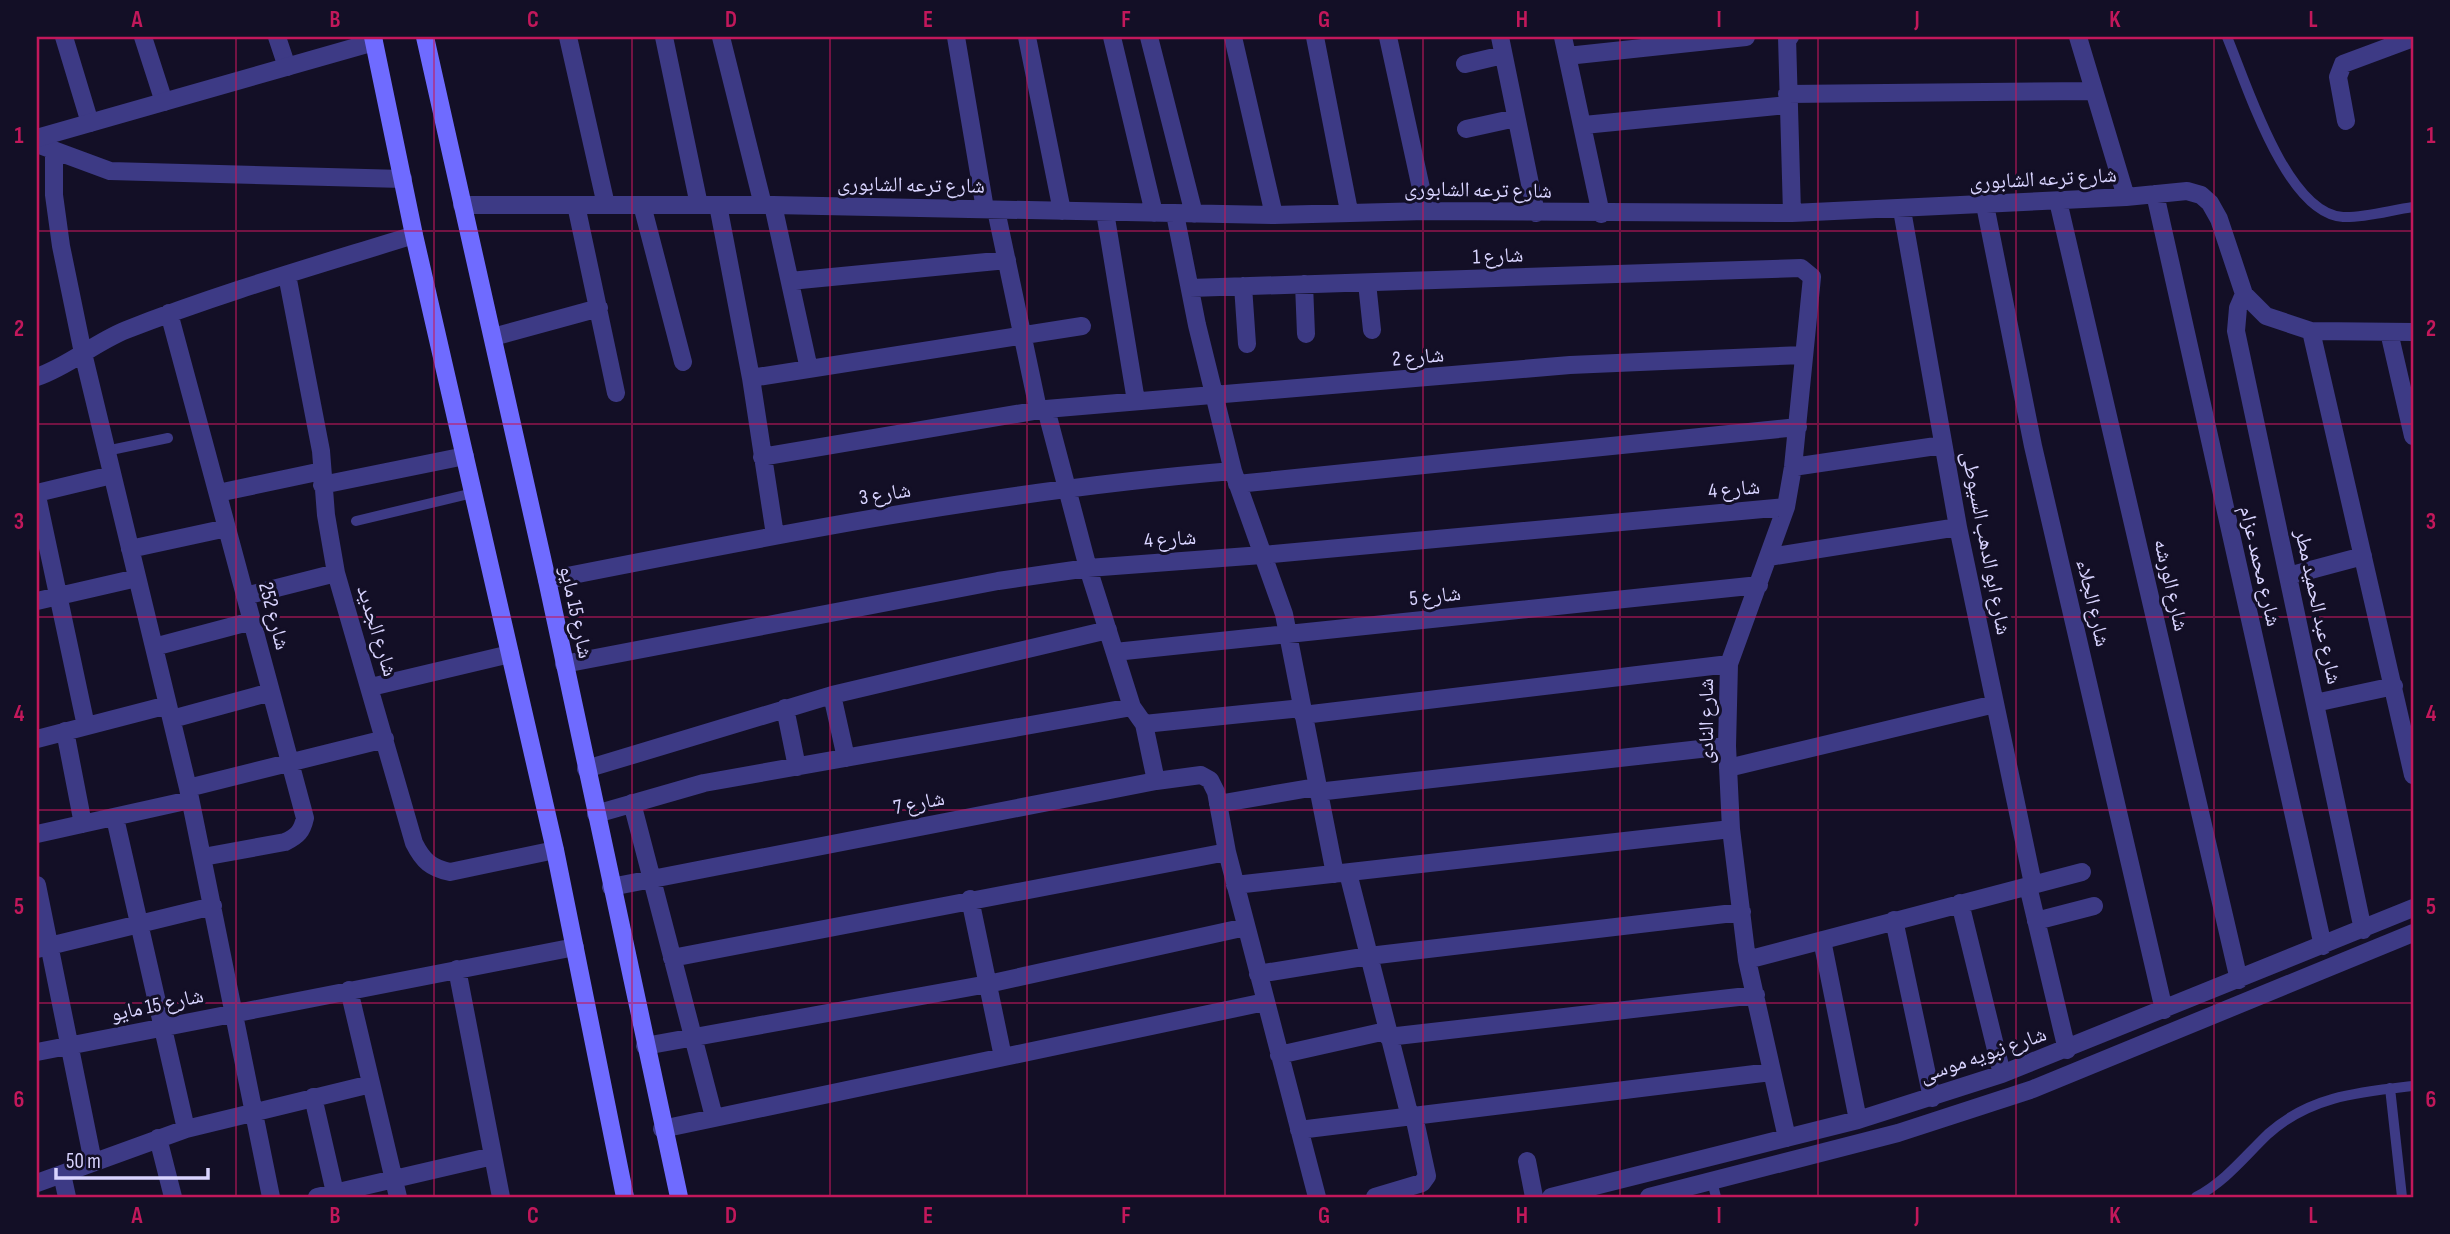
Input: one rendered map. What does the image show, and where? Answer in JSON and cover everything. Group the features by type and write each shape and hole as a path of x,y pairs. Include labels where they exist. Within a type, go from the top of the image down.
{"main road":[{"name":"شارع 15 مايو","path":"425,37 547,580 662,1129 679,1197"},
{"path":"373,40 414,235 555,850 625,1197"}],"street":[{"path":"64,37 90,123"},
{"path":"143,37 164,102"},
{"path":"277,37 288,67"},
{"path":"568,37 606,205"},
{"path":"664,37 699,205"},
{"path":"721,37 790,281 809,369"},
{"path":"956,37 991,209 1007,260 1042,409 1068,488 1088,568 1132,708 1144,724 1156,780"},
{"path":"1027,37 1062,211"},
{"path":"1112,37 1154,213"},
{"path":"1149,37 1194,214"},
{"path":"1233,37 1274,215"},
{"path":"1315,37 1349,211"},
{"path":"1388,37 1426,211"},
{"path":"1500,37 1536,214"},
{"path":"1563,37 1601,214"},
{"path":"1567,56 1746,37"},
{"path":"1789,37 1792,213"},
{"path":"2078,37 2126,197"},
{"path":"2346,121 2338,77 2343,64 2413,38"},
{"path":"37,138 288,67 373,40"},
{"path":"1465,64 1503,55"},
{"path":"1584,125 1788,100 2094,91"},
{"path":"1466,129 1516,118"},
{"path":"37,144 110,171 402,179"},
{"path":"54,152 54,195 61,246 83,353 189,794 271,1197"},
{"name":"شارع ترعه الشابورى","path":"462,205 768,205 1274,215 1349,211 1536,214 1792,213 1902,210 2187,191 2201,195 2210,203 2219,219 2244,294 2266,316 2311,331 2413,332"},
{"name":"شارع محمد عزام","path":"2155,194 2323,946"},
{"name":"شارع الورشه","path":"2058,201 2239,980"},
{"path":"576,205 616,393"},
{"path":"642,205 683,362"},
{"path":"718,205 751,378 775,535"},
{"name":"شارع الجلاء","path":"1985,205 2036,459 2164,1010"},
{"name":"شارع ابو الدهب السيوطى","path":"1902,210 1958,527 2036,921 2067,1050"},
{"path":"1105,212 1136,401"},
{"path":"1175,214 1213,395 1235,477 1262,555 1279,593 1317,790 1368,956 1427,1176 1422,1183 1375,1197"},
{"path":"37,377 69,363 99,342 169,313 414,235"},
{"path":"790,281 1007,260"},
{"name":"شارع 1","path":"1189,288 1801,268 1808,271"},
{"name":"شارع النادى","path":"1787,1138 1747,960 1731,829 1727,746 1729,664 1786,507 1793,467 1812,284 1808,271"},
{"name":"شارع الجديد","path":"287,275 336,573 414,842 421,858 434,868 450,872 555,850"},
{"path":"1367,283 1372,330"},
{"path":"1304,284 1306,334"},
{"path":"1244,286 1247,344"},
{"name":"شارع عبد الحميد مطر","path":"2244,294 2238,308 2236,331 2363,930"},
{"path":"493,337 599,308"},
{"name":"شارع 252","path":"169,313 305,818 302,829 295,837 203,858"},
{"path":"751,378 1082,326"},
{"path":"2311,331 2413,775"},
{"path":"2389,332 2413,436"},
{"name":"شارع 2","path":"762,457 1042,409 1570,365 1803,355"},
{"name":"شارع 3","path":"547,580 775,535 1068,488 1235,477 1798,427"},
{"path":"1793,467 1943,445"},
{"path":"218,493 465,456"},
{"path":"86,726 37,494 112,475"},
{"name":"شارع 4","path":"564,664 999,581 1088,568 1262,555 1786,507"},
{"path":"1769,557 1958,527"},
{"path":"130,549 227,528"},
{"path":"2288,576 2363,556"},
{"path":"245,596 336,573"},
{"path":"37,601 137,578"},
{"name":"شارع 5","path":"1115,652 1759,585"},
{"path":"154,647 252,621"},
{"path":"586,769 832,695 1108,630"},
{"path":"371,687 510,654"},
{"path":"1144,724 1302,711 1729,664"},
{"path":"2315,702 2393,686"},
{"path":"37,739 86,726 271,692"},
{"path":"832,695 846,758"},
{"path":"1728,768 1995,705"},
{"path":"785,708 797,767"},
{"path":"596,814 704,783 1132,708"},
{"path":"65,731 83,824"},
{"path":"37,834 115,818 290,762 385,739"},
{"path":"1317,1197 1235,885 1218,804 1317,790 1727,746"},
{"name":"شارع 7","path":"611,887 1156,780 1201,775 1210,780 1218,804"},
{"path":"632,803 714,1117"},
{"path":"115,818 186,1129"},
{"path":"1235,885 1731,829"},
{"path":"673,958 970,899 1227,852"},
{"path":"1747,960 2082,872"},
{"path":"37,885 43,948 69,1047 93,1162"},
{"path":"970,899 1003,1057"},
{"path":"1960,903 2002,1074"},
{"path":"43,948 213,906"},
{"path":"2036,921 2094,906"},
{"name":"شارع نبويه موسى","path":"1551,1197 1858,1120 1932,1098 2067,1050 2413,908"},
{"path":"1258,974 1368,956 1742,912"},
{"path":"1894,920 1932,1098"},
{"path":"645,1046 988,984 1246,927"},
{"path":"1649,1197 1714,1189 2021,1094 2413,933"},
{"path":"1822,940 1858,1120"},
{"name":"شارع 15 مايو","path":"37,1052 575,947"},
{"path":"457,969 501,1197"},
{"path":"349,990 398,1197"},
{"path":"1279,1055 1387,1034 1756,995"},
{"path":"662,1129 1265,1002"},
{"path":"1299,1130 1771,1072"},
{"path":"37,1183 186,1129 371,1084"},
{"path":"313,1097 335,1195"},
{"path":"158,1138 173,1197"},
{"path":"317,1197 335,1195 493,1156"},
{"path":"1527,1161 1534,1197"},
{"path":"62,1174 67,1197"}],"lane":[{"path":"2227,37 2283,169 2302,194 2342,217 2413,207"},
{"path":"106,451 168,438"},
{"path":"356,521 473,493"},
{"path":"2196,1197 2226,1178 2266,1136 2294,1114 2333,1097 2413,1086"},
{"path":"2390,1088 2402,1197"}]}
